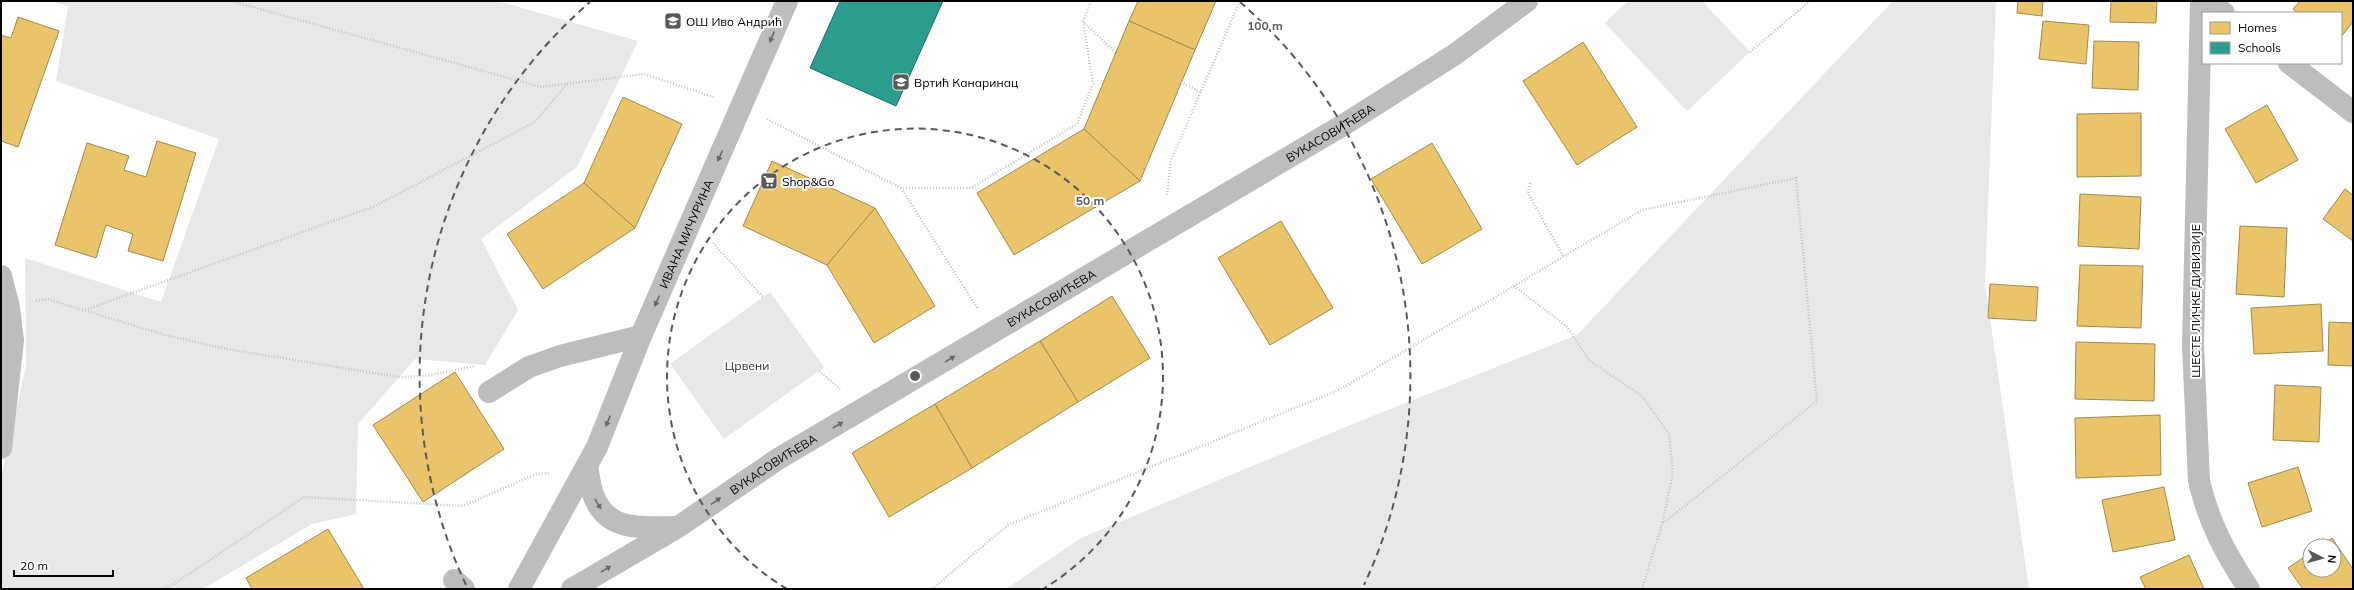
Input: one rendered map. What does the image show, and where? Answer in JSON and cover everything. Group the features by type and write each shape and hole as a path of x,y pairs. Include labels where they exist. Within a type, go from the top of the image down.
{"street":[{"name":"ИВАНА МИЧУРИНА","path":"519,589 587,467 641,336 787,1"},
{"name":"ВУКАСОВИЋЕВА","path":"572,589 678,526 778,459 1345,124 1454,55 1527,1"},
{"name":"ШЕСТЕ ЛИЧКЕ ДИВИЗИЈЕ","path":"2201,1 2193,345 2199,481 2210,519 2221,546 2248,589"},
{"path":"2208,1 2223,12"},
{"path":"2290,64 2353,112"},
{"path":"1,276 9,307 13,340 1,448"},
{"path":"489,392 535,365 560,356 641,336"},
{"path":"587,467 593,495 602,510 616,522 633,528 678,526"}],"path":[{"path":"231,1 541,87 644,74 742,106 900,188 971,188 1077,124 1094,84 1083,22 1091,1"},
{"path":"1171,161 1240,1"},
{"path":"1750,52 1810,1"},
{"path":"1083,22 1116,53"},
{"path":"1180,82 1201,92"},
{"path":"85,310 375,206 535,122 568,84"},
{"path":"932,589 1008,525 1339,390 1642,210 1796,178 1817,401 1662,524"},
{"path":"1530,183 1528,193 1564,256"},
{"path":"900,188 993,333"},
{"path":"692,221 764,297"},
{"path":"1514,286 1566,326 1590,361 1642,396 1669,434 1673,473 1662,524 1642,589"},
{"path":"9,307 47,299 165,335 227,349 399,377 425,376 463,367 478,366"},
{"path":"162,589 172,585 304,497 463,506 534,475 587,467"}],"green space":[{"path":"50,1 497,1 638,41 577,167 481,239 518,310 485,365 415,359 358,424 356,514 312,524 203,589 1,589 1,476 26,366 25,258 161,302 219,139 56,81 68,6"},
{"path":"1628,1 1702,1 1750,52 1687,111 1605,23"},
{"path":"1893,1 1996,1 1985,283 2029,589 1006,589 1081,538 1355,423 1577,335"},
{"name":"Црвени","path":"770,292 824,367 724,439 670,364"}],"building: Homes":[{"path":"1138,1 1216,1 1195,50 1129,21"},
{"path":"2018,1 2043,1 2042,16 2017,13"},
{"path":"2111,1 2157,1 2156,23 2110,22"},
{"path":"2300,1 2353,1 2353,22 2342,36 2342,12 2297,12 2293,9"},
{"path":"18,17 59,31 18,147 1,141 1,35 11,38"},
{"path":"1129,21 1195,50 1140,181 1084,129"},
{"path":"2043,21 2089,25 2086,64 2039,59"},
{"path":"2094,41 2139,42 2138,90 2092,88"},
{"path":"1583,42 1637,127 1577,165 1523,81"},
{"path":"623,97 682,124 635,228 584,183"},
{"path":"2267,105 2298,160 2256,183 2225,129"},
{"path":"2141,113 2141,176 2077,177 2077,114"},
{"path":"1084,129 1140,181 1014,255 977,193"},
{"path":"157,141 196,153 163,261 128,251 133,234 106,225 96,258 55,245 87,143 129,156 124,170 146,177"},
{"path":"1432,143 1482,229 1422,264 1371,179"},
{"path":"772,161 875,208 827,265 743,226"},
{"path":"584,183 635,228 543,289 507,234"},
{"path":"2345,189 2353,195 2353,241 2323,219"},
{"path":"2080,194 2141,197 2139,249 2078,246"},
{"path":"875,208 935,306 874,343 827,265"},
{"path":"1281,221 1333,308 1270,345 1218,258"},
{"path":"2240,226 2287,228 2284,297 2236,294"},
{"path":"2080,265 2143,266 2141,328 2077,326"},
{"path":"1990,284 2038,287 2036,321 1988,318"},
{"path":"1112,296 1150,358 1078,402 1040,341"},
{"path":"2321,304 2323,351 2254,354 2251,308"},
{"path":"2329,322 2353,323 2353,366 2328,365"},
{"path":"1040,341 1078,402 972,468 935,404"},
{"path":"2076,342 2155,344 2154,401 2075,399"},
{"path":"455,372 504,449 423,502 373,425"},
{"path":"2275,385 2321,387 2319,442 2273,440"},
{"path":"935,404 972,468 889,517 852,453"},
{"path":"2160,415 2161,475 2076,478 2075,418"},
{"path":"2298,467 2312,511 2262,527 2248,483"},
{"path":"2164,487 2175,540 2113,552 2102,500"},
{"path":"328,529 364,589 252,589 246,578"},
{"path":"2342,553 2353,569 2353,589 2303,589 2288,568 2302,558 2302,578 2342,578"},
{"path":"2189,555 2204,589 2146,589 2140,577"}],"building: Schools":[{"path":"840,1 943,1 896,106 810,68"}],"place":[{"name":"ОШ Иво Андрић","path":"673,21"},
{"name":"Вртић Канаринац","path":"901,82"},
{"name":"Shop&Go","path":"769,181"}]}
